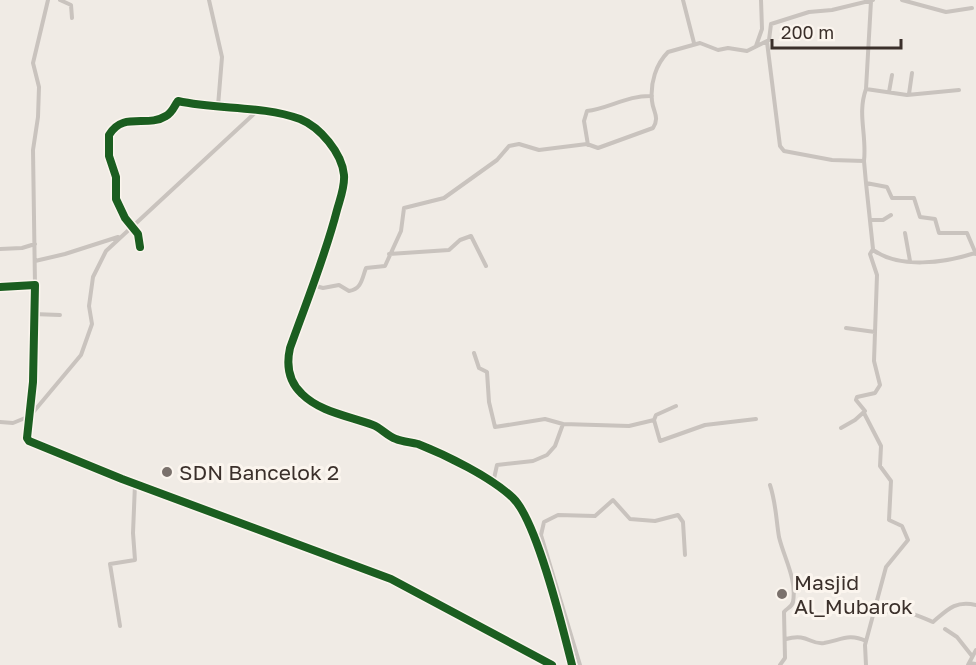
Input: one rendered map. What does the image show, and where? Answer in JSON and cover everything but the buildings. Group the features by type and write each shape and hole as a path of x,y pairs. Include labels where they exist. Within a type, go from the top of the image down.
{"street":[{"path":"48,0 33,63 39,87 38,117 33,150 35,285 34,353 27,438 29,441 391,579 552,665"},
{"path":"60,0 71,5 72,18"},
{"path":"209,0 222,57 218,104"},
{"path":"683,0 694,44"},
{"path":"753,49 762,29 761,0"},
{"path":"864,161 832,160 787,153 782,149 767,42 771,24 814,11 832,10 872,0 866,89 861,112 865,132 864,161 873,250 870,254 877,275 874,361 880,385 875,393 856,399 864,409 864,413 868,415 870,425 881,446 880,466 891,482 889,520 902,526 908,540 886,567 866,641 866,665"},
{"path":"902,0 951,13 972,8"},
{"path":"315,286 339,285 349,291 353,290 362,281 366,268 383,267 402,226 404,208 444,198 497,160 509,146 519,144 539,150 588,145 604,147 653,128 657,119 652,96 653,74 665,55 701,43 718,50 728,48 745,51 767,42"},
{"path":"909,94 912,73"},
{"path":"889,92 892,75"},
{"path":"866,89 909,94 958,90"},
{"path":"588,145 584,121 586,111 598,110 625,99 652,96"},
{"path":"140,247 116,195 116,177 109,156 109,135 113,128 127,120 160,119 172,112 178,101 218,104 305,121 326,139 342,167 344,186 315,286 287,359 291,377 301,394 313,404 375,426 399,441 418,444 493,482 514,499 531,527 572,665"},
{"path":"35,261 65,254 134,230 159,199 177,188 256,111"},
{"path":"866,183 887,187 892,198 914,198 920,217 935,219 939,233 967,233 976,253 937,262 886,258 873,250"},
{"path":"870,220 883,220 891,215"},
{"path":"905,232 910,261"},
{"path":"0,422 13,423 30,416 76,362 84,349 92,324 90,291 96,269 106,251 120,236"},
{"path":"389,254 449,250 460,240 471,236 486,266"},
{"path":"0,249 35,244"},
{"path":"0,287 35,285"},
{"path":"33,314 60,315"},
{"path":"846,328 875,332"},
{"path":"474,353 479,368 487,372 488,398 495,427 545,419 563,424 629,426 654,420"},
{"path":"676,406 658,412 654,420 658,439 662,441 705,425 756,419"},
{"path":"841,428 864,413"},
{"path":"493,482 499,465 533,461 547,455 555,446 563,424"},
{"path":"120,626 110,564 135,560 133,533 135,483"},
{"path":"770,485 776,503 779,536 790,572 793,603 784,612 785,661 780,665"},
{"path":"580,665 541,535 544,522 558,515 595,516 613,500 630,519 655,521 678,515 683,522 685,555"},
{"path":"873,613 897,609 924,616 933,622 946,608 968,603 976,605"},
{"path":"945,629 957,637 972,656"},
{"path":"786,639 801,636 822,643 851,636 866,641"},
{"path":"976,650 968,664 976,664"}],"cycle path":[{"path":"140,247 138,234 125,218 116,199 116,177 109,156 109,135 121,124 159,119 170,113 178,101 285,115 308,123 322,134 339,158 344,184 327,245 290,348 288,361 291,379 302,394 317,405 373,425 401,441 418,444 442,454 481,475 513,498 522,510 540,551 572,665"},
{"path":"0,287 35,285 33,382 27,438 29,441 122,479 391,579 552,665"}],"place":[{"name":"SDN Bancelok 2","path":"167,472"},
{"name":"Masjid Al_Mubarok","path":"782,594"}]}
